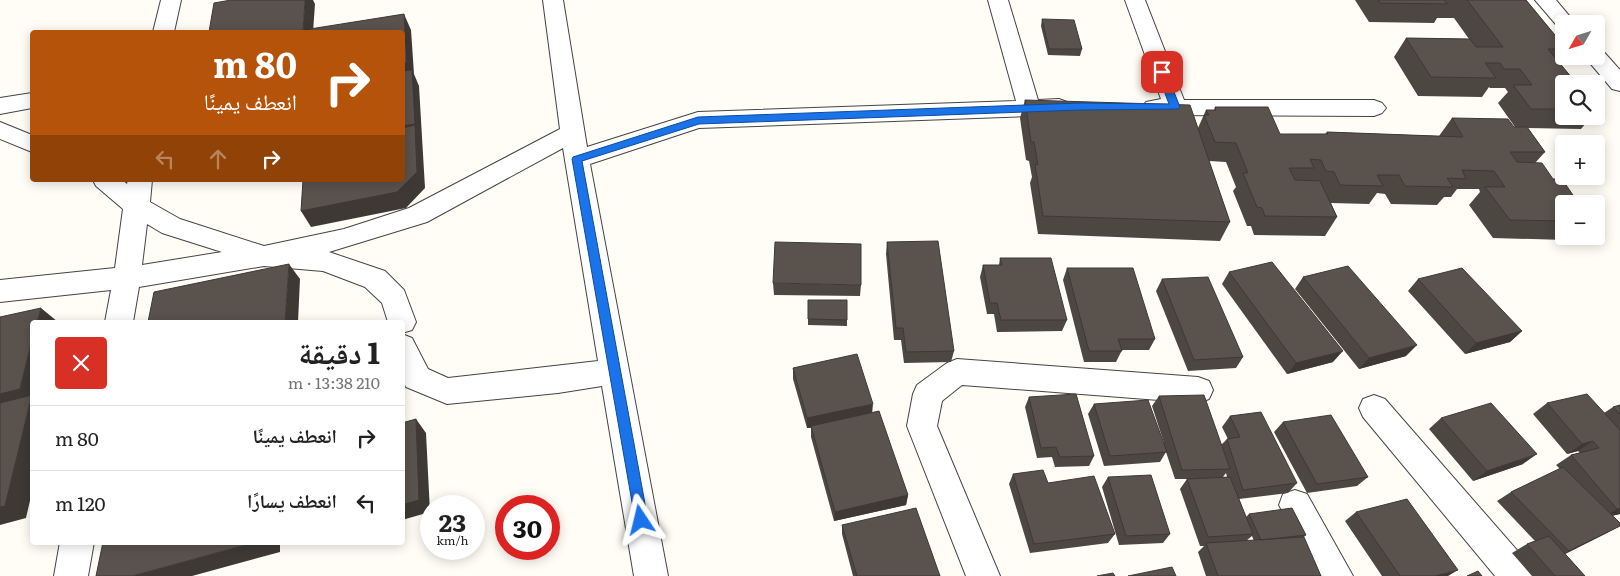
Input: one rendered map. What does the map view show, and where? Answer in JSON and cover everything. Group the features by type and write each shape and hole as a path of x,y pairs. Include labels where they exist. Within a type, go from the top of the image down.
{"street":[{"path":"164,30 171,0"},
{"path":"553,0 572,133 651,576"},
{"path":"998,0 1029,108"},
{"path":"1135,0 1175,107"},
{"path":"1544,0 1558,15"},
{"path":"1603,65 1620,84"},
{"path":"0,106 30,101"},
{"path":"577,159 698,120 1080,107"},
{"path":"1137,107 1374,108"},
{"path":"0,130 30,143"},
{"path":"0,291 22,287 127,278 264,256 345,239 418,215 572,133"},
{"path":"107,182 137,206 172,226 264,256 324,260 375,279 394,298 401,320"},
{"path":"119,320 140,182"},
{"path":"405,352 417,378 447,391 558,380 615,370"},
{"path":"983,576 922,426 928,394 957,372 1198,390"},
{"path":"1374,408 1517,576"},
{"path":"1295,505 1336,576"},
{"path":"71,576 76,545"}],"building":[{"path":"231,0 305,0 303,30 209,30 214,3"},
{"path":"1378,0 1444,0 1447,4 1380,3"},
{"path":"1467,0 1526,0 1555,35 1555,49 1548,49 1555,57 1555,65 1561,65 1570,75 1555,75 1555,109 1531,109 1513,85 1532,85 1520,69 1504,69 1500,63 1485,63 1496,78 1431,77 1406,38 1470,39 1476,47 1503,47"},
{"path":"404,14 405,30 310,29"},
{"path":"1042,19 1074,20 1082,49 1049,49"},
{"path":"405,30 407,63 405,63"},
{"path":"412,70 415,124 405,126 405,71"},
{"path":"1025,100 1190,105 1230,222 1043,216 1035,164 1038,165 1034,142 1031,142"},
{"path":"1215,107 1268,107 1280,134 1328,134 1327,132 1463,137 1452,118 1508,119 1514,127 1527,127 1545,152 1510,152 1517,162 1542,163 1553,179 1555,179 1555,185 1566,185 1573,195 1555,195 1555,221 1510,220 1485,187 1505,187 1494,171 1462,170 1466,179 1447,178 1453,187 1405,186 1399,175 1377,175 1383,186 1340,185 1334,172 1326,171 1321,160 1310,159 1314,168 1289,168 1295,180 1320,181 1337,217 1265,216 1262,208 1257,207 1243,173 1248,173 1236,143 1215,142 1204,115 1209,115 1206,110 1216,110"},
{"path":"415,125 417,172 397,192 301,211 303,182 405,182 405,127"},
{"path":"938,241 954,351 906,352 903,328 896,328 887,242"},
{"path":"775,242 861,244 861,285 773,283"},
{"path":"1000,258 1051,258 1067,320 1001,320 997,303 990,303 983,265 1002,265"},
{"path":"1272,262 1343,351 1296,363 1229,272"},
{"path":"289,264 285,320 148,320 154,292"},
{"path":"1348,266 1417,345 1369,358 1303,277"},
{"path":"1067,268 1133,268 1155,339 1118,339 1122,351 1089,351"},
{"path":"1462,268 1522,331 1476,343 1418,279"},
{"path":"1208,277 1243,357 1194,360 1162,279"},
{"path":"808,300 847,300 847,320 808,319"},
{"path":"41,308 38,320 30,320 30,349 20,389 0,394 0,317"},
{"path":"857,354 873,404 807,418 793,368"},
{"path":"1076,394 1094,456 1060,457 1056,447 1041,448 1029,397"},
{"path":"1587,394 1620,430 1620,508 1617,509 1571,455 1599,448 1593,441 1582,444 1547,403"},
{"path":"1204,395 1230,469 1182,470 1159,396"},
{"path":"30,396 30,403 5,506 0,507 0,403"},
{"path":"1148,400 1167,452 1110,456 1094,404"},
{"path":"1491,403 1537,454 1487,471 1441,418"},
{"path":"1620,405 1620,414 1613,407"},
{"path":"879,411 908,495 835,512 811,426"},
{"path":"1261,412 1297,483 1243,490 1227,439 1240,437 1230,416"},
{"path":"1331,415 1368,477 1317,484 1283,422"},
{"path":"416,419 419,500 405,504 405,422"},
{"path":"1563,467 1620,523 1620,526 1569,551 1511,492"},
{"path":"1043,470 1048,483 1094,476 1115,534 1034,544 1013,474"},
{"path":"1151,475 1170,534 1126,536 1108,477"},
{"path":"1230,477 1253,534 1208,537 1187,479"},
{"path":"1407,499 1458,570 1435,576 1400,576 1356,512"},
{"path":"916,508 940,576 857,576 842,525"},
{"path":"1292,508 1306,535 1261,540 1249,514"},
{"path":"1549,536 1585,576 1555,576 1527,544"},
{"path":"1304,537 1321,576 1218,576 1206,543"},
{"path":"102,545 245,545 132,576 96,576"},
{"path":"1172,567 1176,576 1128,576"},
{"path":"1478,571 1482,576 1467,576"},
{"path":"1113,573 1115,576 1097,576"}],"route":[{"path":"641,520 577,159 698,120 1080,107 1175,107 1162,72"}]}
